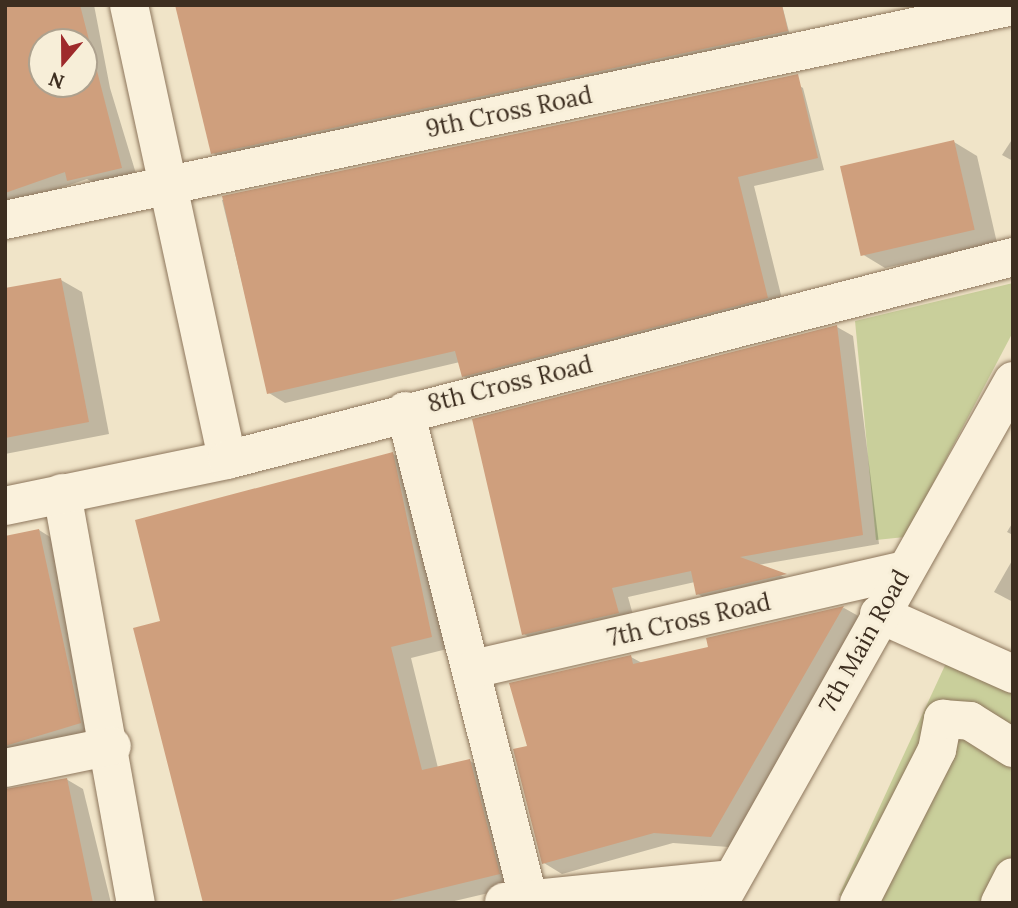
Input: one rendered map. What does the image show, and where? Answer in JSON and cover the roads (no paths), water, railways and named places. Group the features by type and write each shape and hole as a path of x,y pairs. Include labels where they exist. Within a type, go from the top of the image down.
{"street":[{"path":"130,5 166,184 227,460"},
{"name":"9th Cross Road","path":"5,220 1013,6"},
{"name":"8th Cross Road","path":"5,506 62,492 227,460 405,411 1013,257"},
{"name":"7th Main Road","path":"725,891 878,614 1013,381"},
{"path":"405,411 473,669 515,900 725,891"},
{"path":"62,492 112,746 136,903"},
{"name":"7th Cross Road","path":"473,669 904,570"},
{"path":"878,614 1013,674"},
{"path":"859,903 937,750 943,719 970,721 1013,748"},
{"path":"5,768 112,746"},
{"path":"1000,903 1013,877"}]}
